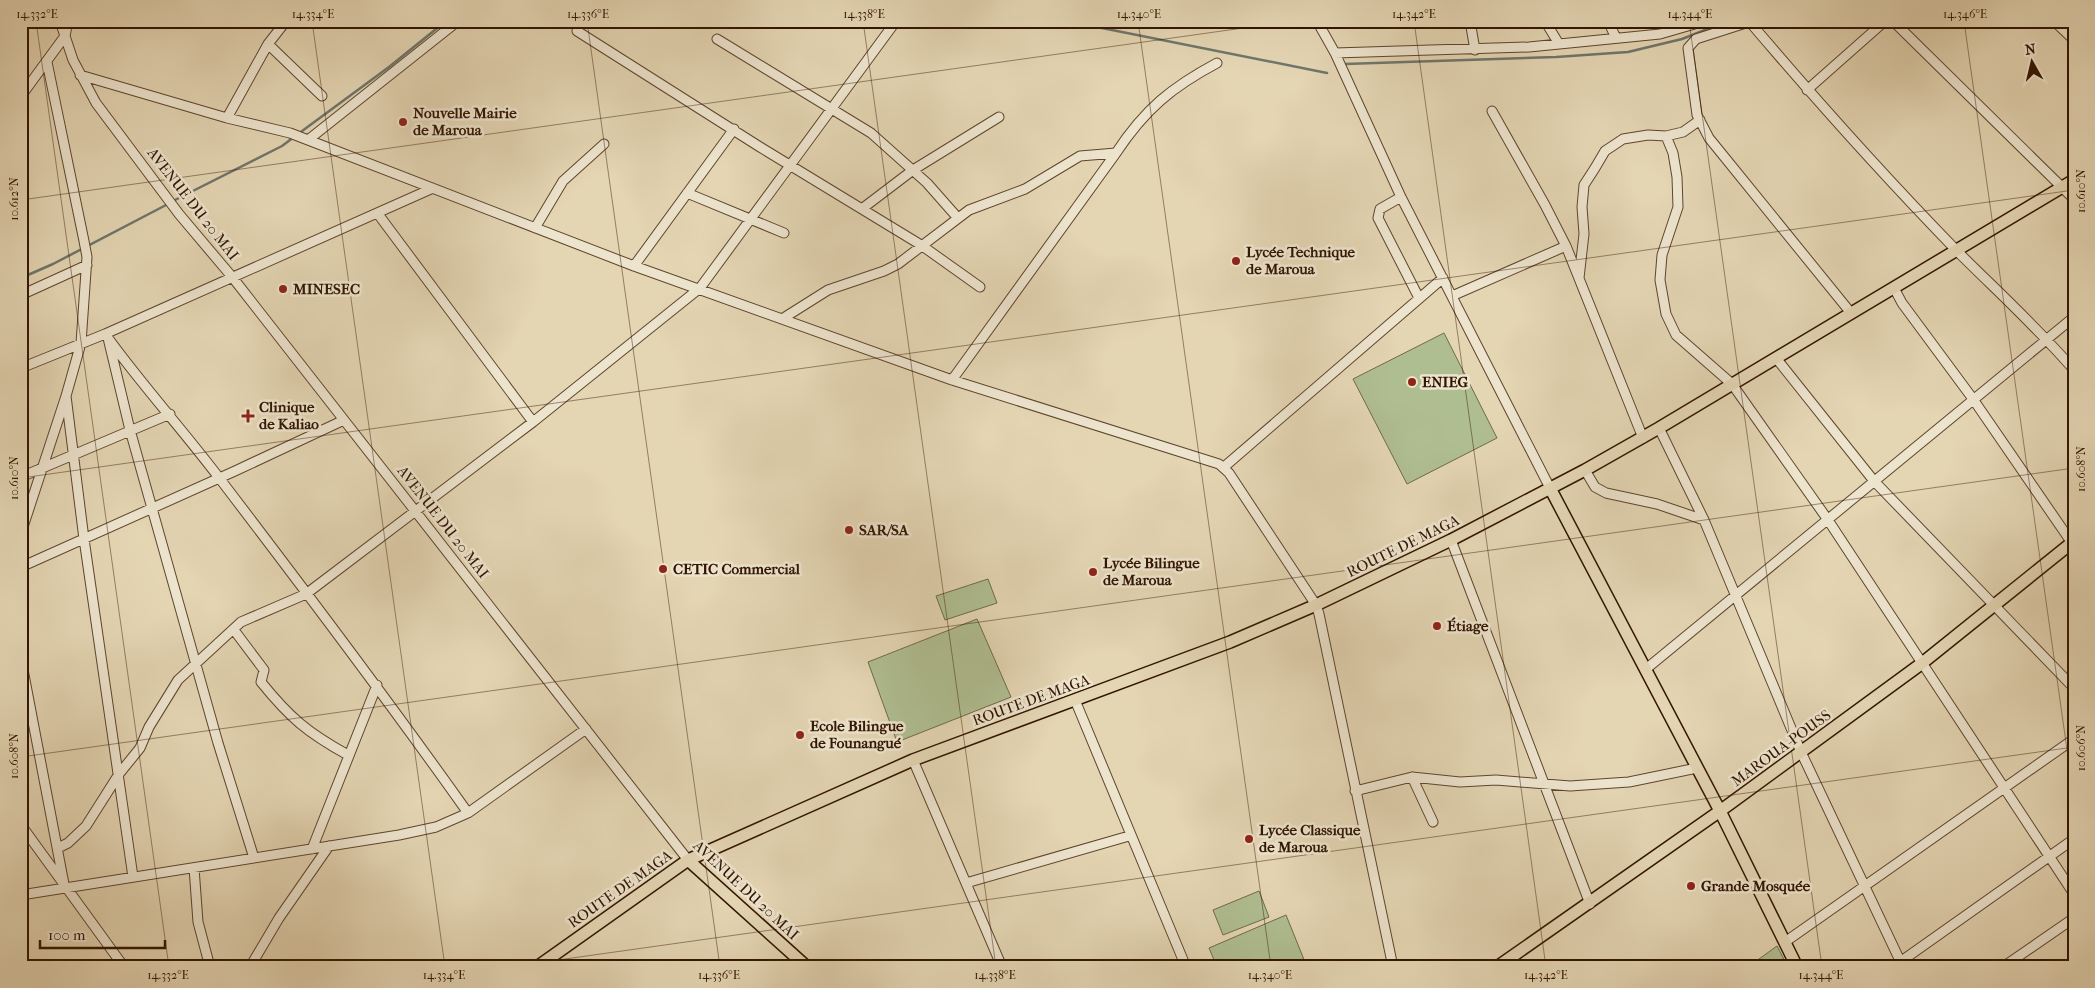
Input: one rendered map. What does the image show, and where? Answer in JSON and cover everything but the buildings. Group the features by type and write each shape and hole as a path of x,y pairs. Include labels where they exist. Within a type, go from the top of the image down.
{"main road":[{"name":"ROUTE DE MAGA","path":"537,967 688,860 913,760 1230,642 1316,605 1451,540 1643,438 2074,180"},
{"path":"1550,488 1720,812 1797,967"},
{"name":"MAROUA-POUSS","path":"1497,967 1720,812 1921,664 2073,543"},
{"name":"AVENUE DU 20 MAI","path":"688,860 807,967"}],"street":[{"name":"AVENUE DU 20 MAI","path":"60,21 80,75 96,103 179,214 233,278 688,860"},
{"path":"21,96 48,62 65,36 68,21"},
{"path":"227,118 268,44 286,21"},
{"path":"306,139 458,21"},
{"path":"58,848 68,843 86,826 118,774 140,748 149,726 178,680 245,620 306,594 532,422 700,288 793,165 896,21"},
{"path":"1317,21 1335,53 1401,197 1550,488"},
{"path":"1470,21 1475,50"},
{"path":"1545,21 1558,44"},
{"path":"1608,21 1616,38"},
{"path":"1335,53 1475,50 1558,44 1660,34 1705,21"},
{"path":"1851,313 1708,138 1695,106 1688,48 1696,40 1749,21 1807,90 1957,250 2046,339 2074,370"},
{"path":"1807,90 1885,21"},
{"path":"2054,21 2074,40"},
{"path":"1900,23 2074,199"},
{"path":"577,30 863,208 921,245 980,287"},
{"path":"717,38 871,133 913,170 957,217"},
{"path":"268,44 322,96"},
{"path":"21,533 66,396 81,343 87,261 48,62"},
{"path":"952,380 1133,127 1169,92 1186,79 1217,63"},
{"path":"80,75 227,118 290,133 634,266 700,288 952,380 1224,467 1316,605 1393,967"},
{"path":"1492,111 1566,246 1643,438"},
{"path":"863,208 913,170 999,117"},
{"path":"1579,279 1584,234 1582,207 1584,185 1605,151 1623,138 1648,134 1666,136 1683,132 1700,120"},
{"path":"634,266 734,129"},
{"path":"1666,136 1673,153 1677,177 1678,207 1660,264 1663,303 1676,335 1700,358 1732,384 1828,520 2074,894"},
{"path":"535,228 563,181 604,144"},
{"path":"782,319 833,288 891,268 957,217 980,204 1031,186 1080,156 1116,153"},
{"path":"21,368 81,343 107,336 431,189"},
{"path":"687,193 784,233"},
{"path":"1401,197 1380,209 1378,218 1419,298"},
{"path":"378,214 532,422"},
{"path":"1452,296 1566,246"},
{"path":"21,295 87,261"},
{"path":"1224,467 1443,278"},
{"path":"1894,288 1902,303 1973,399 2073,543"},
{"path":"1646,669 2074,316"},
{"path":"107,336 220,478 306,594 377,685 468,813"},
{"path":"107,336 130,430 195,664 254,858"},
{"path":"1776,358 1874,481 2074,688"},
{"path":"66,396 84,539 132,877"},
{"path":"21,477 73,453 170,414"},
{"path":"21,567 344,420"},
{"path":"1659,428 1704,520 1801,752 1866,885 1899,965 2074,839"},
{"path":"1585,470 1594,487 1606,493 1657,504 1704,520"},
{"path":"1451,540 1504,674 1590,904"},
{"path":"234,630 264,670 261,682 280,706 303,727 348,755"},
{"path":"21,659 65,886"},
{"path":"312,849 377,685"},
{"path":"1074,700 1186,967"},
{"path":"21,895 65,886 194,868 436,827 468,813 586,729"},
{"path":"1785,942 2074,738"},
{"path":"913,760 1002,967"},
{"path":"1355,792 1412,777 1460,782 1492,780 1570,786 1629,782 1697,768"},
{"path":"1412,777 1432,822"},
{"path":"21,825 123,965 109,967"},
{"path":"966,883 1130,836"},
{"path":"250,967 279,918 329,846"},
{"path":"194,868 198,922 210,967"},
{"path":"2003,967 2074,918"}],"green space":[{"path":"1444,333 1497,438 1407,484 1353,379"},
{"path":"988,579 997,603 945,620 936,596"},
{"path":"977,619 1011,697 897,742 868,662"},
{"path":"1259,891 1269,917 1223,935 1213,910"},
{"path":"1286,915 1307,967 1217,967 1209,948"},
{"path":"1777,946 1788,967 1748,967"}],"waterway":[{"path":"298,134 389,67 446,21"},
{"path":"1083,21 1087,25 1327,73"},
{"path":"1345,64 1556,57 1628,52 1682,39 1728,21"},
{"path":"173,201 282,146 294,137"},
{"path":"21,278 53,264 168,204"}],"place":[{"name":"Nouvelle Mairie de Maroua","path":"403,122"},
{"name":"Lycée Technique de Maroua","path":"1236,261"},
{"name":"MINESEC","path":"283,289"},
{"name":"ENIEG","path":"1412,382"},
{"name":"Clinique de Kaliao","path":"248,416"},
{"name":"SAR/SA","path":"849,530"},
{"name":"CETIC Commercial","path":"663,569"},
{"name":"Lycée Bilingue de Maroua","path":"1093,572"},
{"name":"Étiage","path":"1437,626"},
{"name":"Ecole Bilingue de Founangué","path":"800,735"},
{"name":"Lycée Classique de Maroua","path":"1249,839"},
{"name":"Grande Mosquée","path":"1691,886"}]}
